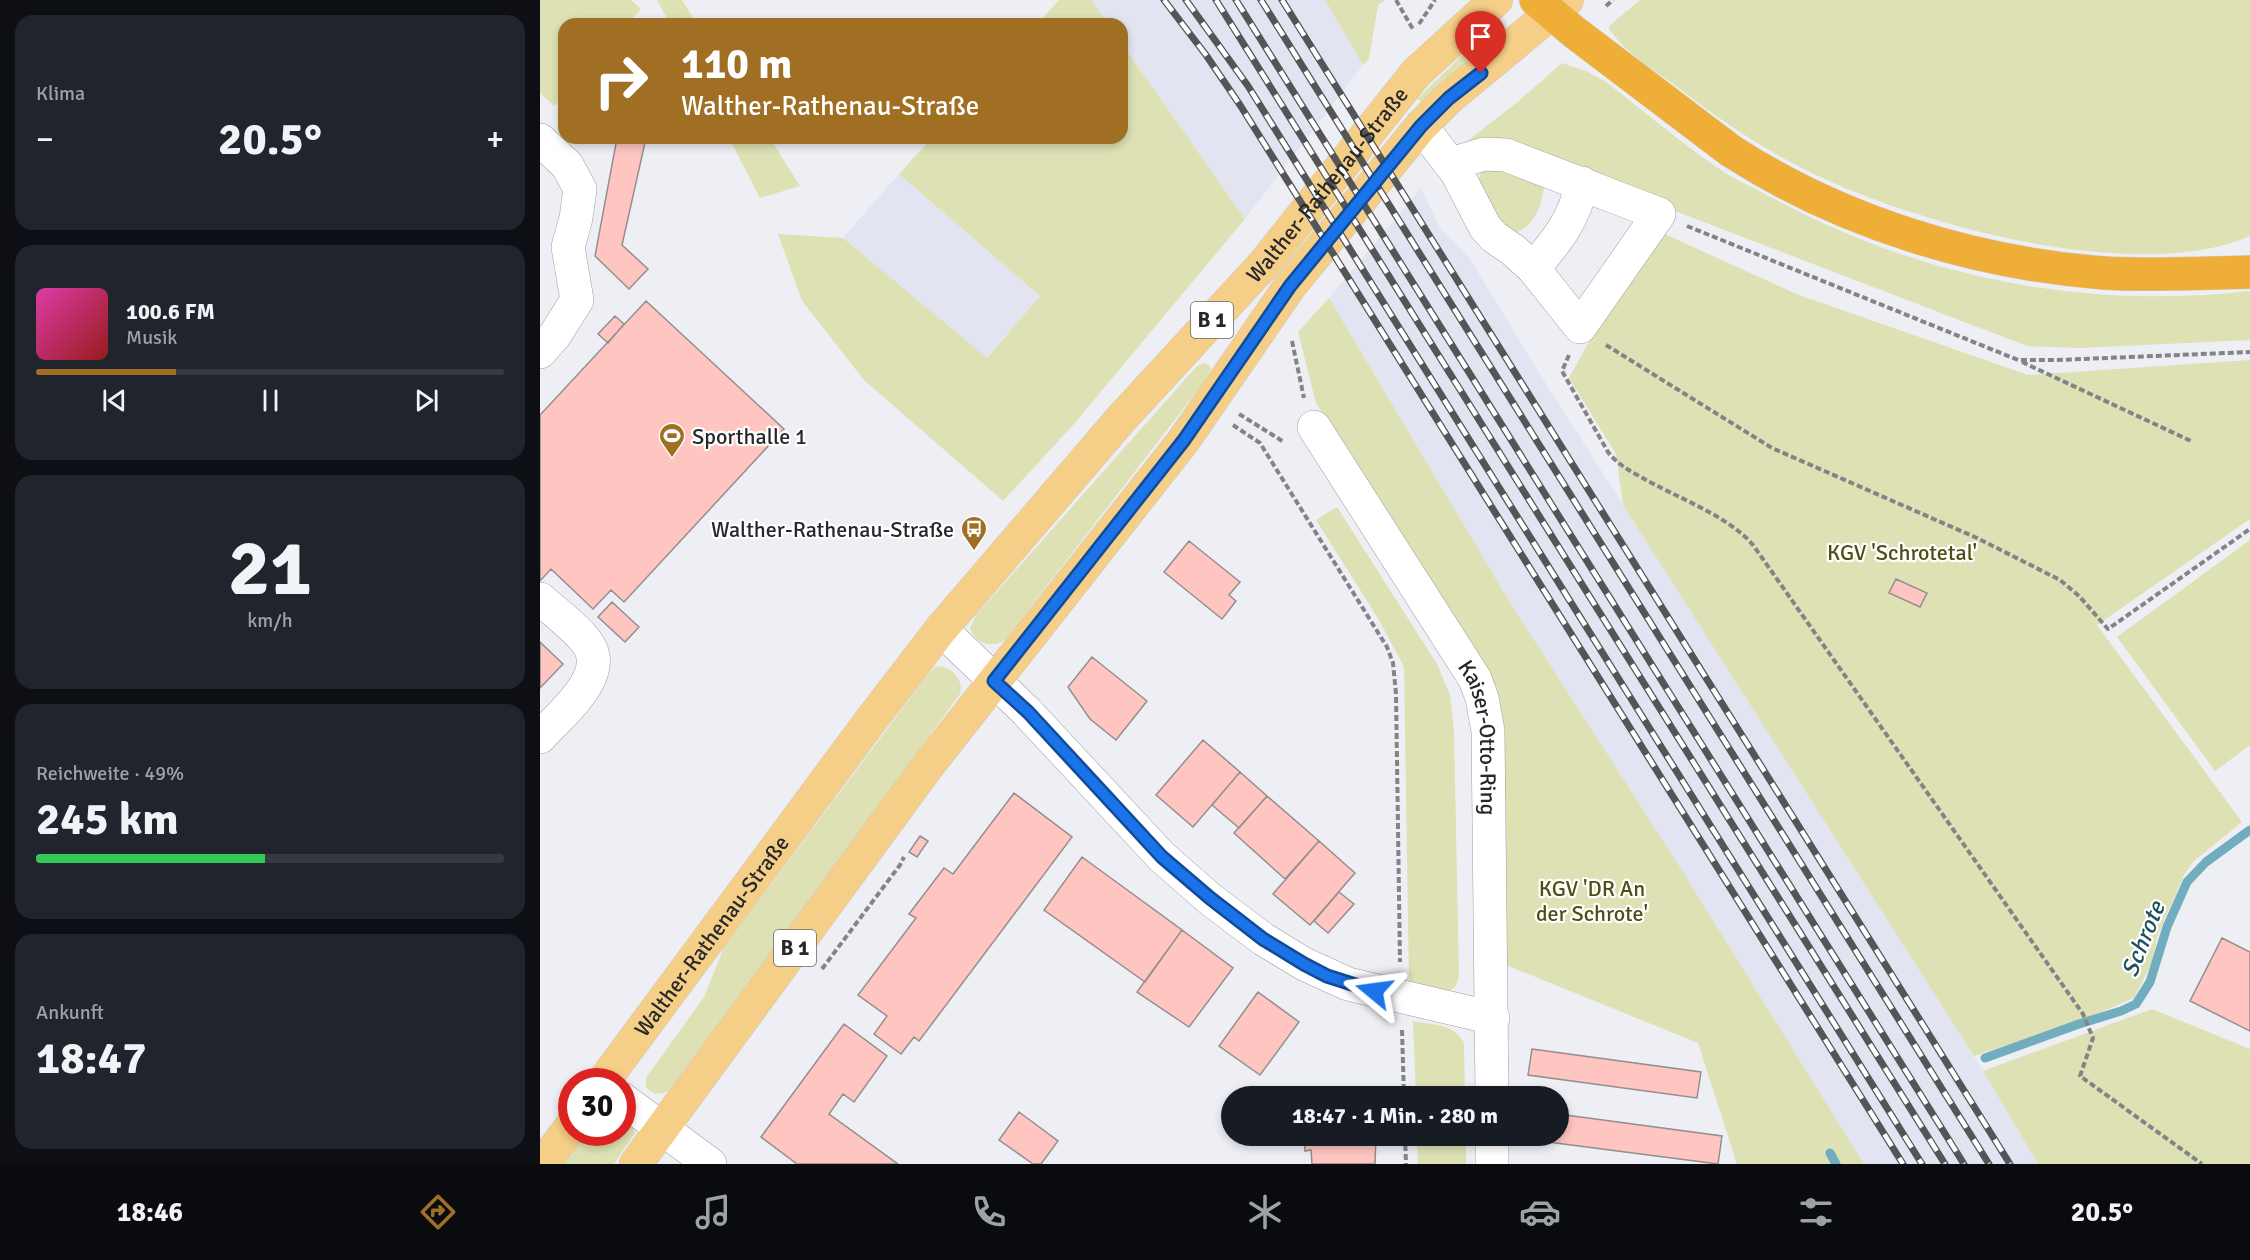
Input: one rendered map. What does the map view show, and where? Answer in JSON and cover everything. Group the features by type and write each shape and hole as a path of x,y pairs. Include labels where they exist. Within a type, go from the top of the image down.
{"highway":[{"path":"1552,4 1579,36 1731,151 1756,167 1842,209 1942,244 2037,264 2106,273 2250,272"},
{"path":"2193,273 2250,250"}],"main road":[{"name":"Walther-Rathenau-Straße","path":"613,1068 941,629 1117,424 1263,265 1416,73 1496,0"},
{"name":"Walther-Rathenau-Straße","path":"636,1164 927,767 1184,440 1290,286 1421,126 1552,4"},
{"path":"543,1164 558,1144"}],"street":[{"path":"1421,126 1451,164 1485,228 1533,268 1580,327 1659,214 1506,155 1484,154 1451,164"},
{"path":"540,140 567,165 580,189 576,218 568,247 577,300 540,352"},
{"path":"1533,268 1565,229 1578,200 1582,183"},
{"name":"Kaiser-Otto-Ring","path":"1314,427 1480,688 1488,730 1492,1086"},
{"path":"540,599 584,639 591,649 593,661 592,672 582,691 540,737"},
{"path":"941,629 1028,712 1162,857 1263,939 1304,964 1348,984 1492,1017"},
{"path":"636,1110 710,1164"},
{"path":"1492,1146 1492,1164"}],"path":[{"path":"1396,0 1414,31"},
{"path":"1606,6 1613,0"},
{"path":"1659,214 2018,360 2192,441"},
{"path":"2202,1164 2080,1076 2093,1038 2083,1014 1749,539 1730,525 1618,463 1609,454 1562,371 1580,327 1773,448 1977,538 2060,580 2079,596 2108,629 2250,529"},
{"path":"1234,411 1285,442 1314,427 1305,402 1290,335"},
{"path":"2018,360 2250,352"},
{"path":"1228,421 1260,443 1387,647 1393,663 1396,694 1404,1086"},
{"path":"1405,1146 1406,1164"}],"shaded area":[{"path":"1091,0 1325,0 1363,65 1245,219 1128,53 1128,18 1104,18"},
{"path":"899,174 1040,296 986,358 843,238"},
{"path":"1421,188 1441,230 1468,256 1548,387 1974,1056 2038,1164 1864,1164 1678,864 1509,601 1329,298"}],"green space":[{"path":"540,0 631,0 641,9 633,18 558,18 558,102 554,106 540,93"},
{"path":"657,0 682,0 693,18 667,18"},
{"path":"1059,0 1091,0 1104,18 1042,18"},
{"path":"1325,0 1385,0 1378,5 1369,59 1363,65"},
{"path":"1640,0 2250,0 2250,236 2202,250 2147,254 2086,251 2023,241 1961,227 1901,209 1847,189 1786,160 1754,141 1631,53 1608,27"},
{"path":"1473,45 1480,53 1422,102 1417,99"},
{"path":"1128,53 1245,219 1073,425 1003,501 864,380 802,301 778,234 843,238 987,358 1040,296 899,174 926,144 1128,144"},
{"path":"1562,63 1586,71 1606,82 1733,178 1829,226 1886,249 1945,268 2004,282 2065,291 2126,296 2188,296 2250,291 2250,340 2081,348 2027,346 1675,211 1614,184 1514,150 1466,142"},
{"path":"732,144 774,144 800,186 760,198"},
{"path":"1490,162 1544,185 1538,210 1534,218 1523,229 1507,233 1478,182 1481,171"},
{"name":"KGV 'Schrotetal'","path":"1660,232 1799,295 2028,375 2250,360 2250,519 2097,625 2242,822 2193,862 2185,873 2157,937 2153,960 2134,998 2085,1019 1974,1056 1623,505 1616,454 1569,378 1592,336"},
{"name":"KGV 'DR An der Schrote'","path":"1329,298 1509,601 1678,864 1864,1164 1737,1164 1698,1043 1501,963 1498,708 1456,624 1316,403 1298,332"},
{"path":"1204,363 1211,369 1200,387 1006,639 990,644 976,638 970,628 976,615 1197,366"},
{"path":"1337,507 1437,664 1450,695 1454,730 1459,977 1455,987 1449,991 1409,982 1404,667 1379,620 1316,520"},
{"path":"2250,540 2250,745 2215,771 2117,637"},
{"path":"942,666 950,670 959,680 960,694 669,1090 660,1094 651,1092 646,1087 646,1078 704,997 724,947 928,674 935,667"},
{"path":"2152,1009 2250,1049 2250,1164 2038,1164 1983,1071"},
{"path":"1413,1021 1443,1026 1461,1037 1464,1044 1465,1086 1416,1086"},
{"path":"577,1146 626,1146 614,1164 564,1164"},
{"path":"1417,1146 1466,1146 1466,1164 1418,1164"}],"building":[{"path":"616,144 645,144 622,245 648,269 629,289 595,256"},
{"path":"646,301 784,429 624,602 611,590 593,609 551,569 540,581 540,415"},
{"path":"615,316 624,324 608,343 598,334"},
{"path":"1189,541 1240,582 1229,595 1236,601 1222,619 1164,572"},
{"path":"1896,579 1927,593 1920,607 1889,593"},
{"path":"612,602 639,627 625,642 598,617"},
{"path":"540,642 563,664 540,688"},
{"path":"1092,657 1147,701 1116,740 1090,719 1068,687"},
{"path":"1203,740 1240,772 1193,827 1156,795"},
{"path":"1240,772 1267,796 1239,828 1212,805"},
{"path":"1014,793 1072,837 919,1041 914,1037 901,1054 874,1034 887,1016 858,995 916,918 909,914 944,868 953,874"},
{"path":"1267,796 1319,841 1285,879 1234,833"},
{"path":"920,836 928,841 917,857 909,852"},
{"path":"1319,841 1355,873 1310,925 1273,894"},
{"path":"1082,857 1182,930 1145,982 1044,910"},
{"path":"1339,892 1354,904 1328,933 1314,921"},
{"path":"1182,930 1233,968 1189,1027 1137,992"},
{"path":"2222,938 2250,952 2250,1031 2190,1001"},
{"path":"1258,992 1299,1022 1260,1075 1219,1046"},
{"path":"844,1024 887,1056 854,1102 843,1094 829,1114 898,1164 797,1164 761,1137"},
{"path":"1532,1049 1701,1072 1697,1098 1528,1075"},
{"path":"1019,1112 1058,1141 1041,1164 1033,1164 999,1140"},
{"path":"1569,1115 1722,1136 1718,1164 1569,1145"},
{"path":"1305,1146 1376,1146 1375,1164 1312,1164 1311,1150 1305,1151"}],"waterway":[{"name":"Schrote","path":"1985,1058 2136,1004 2150,982 2167,927 2187,882 2206,862 2250,830"},
{"name":"Schrote","path":"1830,1153 1836,1164"}],"railway":[{"path":"1164,0 1240,105 1903,1164"},
{"path":"1186,0 1248,86 1922,1164"},
{"path":"1216,0 1945,1164"},
{"path":"1236,0 1964,1164"},
{"path":"1261,0 1989,1164"},
{"path":"1282,0 2010,1164"}],"place":[{"name":"Sporthalle 1","path":"672,459"},
{"name":"Walther-Rathenau-Straße","path":"974,552"}],"route":[{"path":"1374,991 1327,976 1304,964 1263,939 1185,878 1162,857 1028,712 994,681 1159,474 1290,286 1421,126 1449,98 1481,73"}]}
